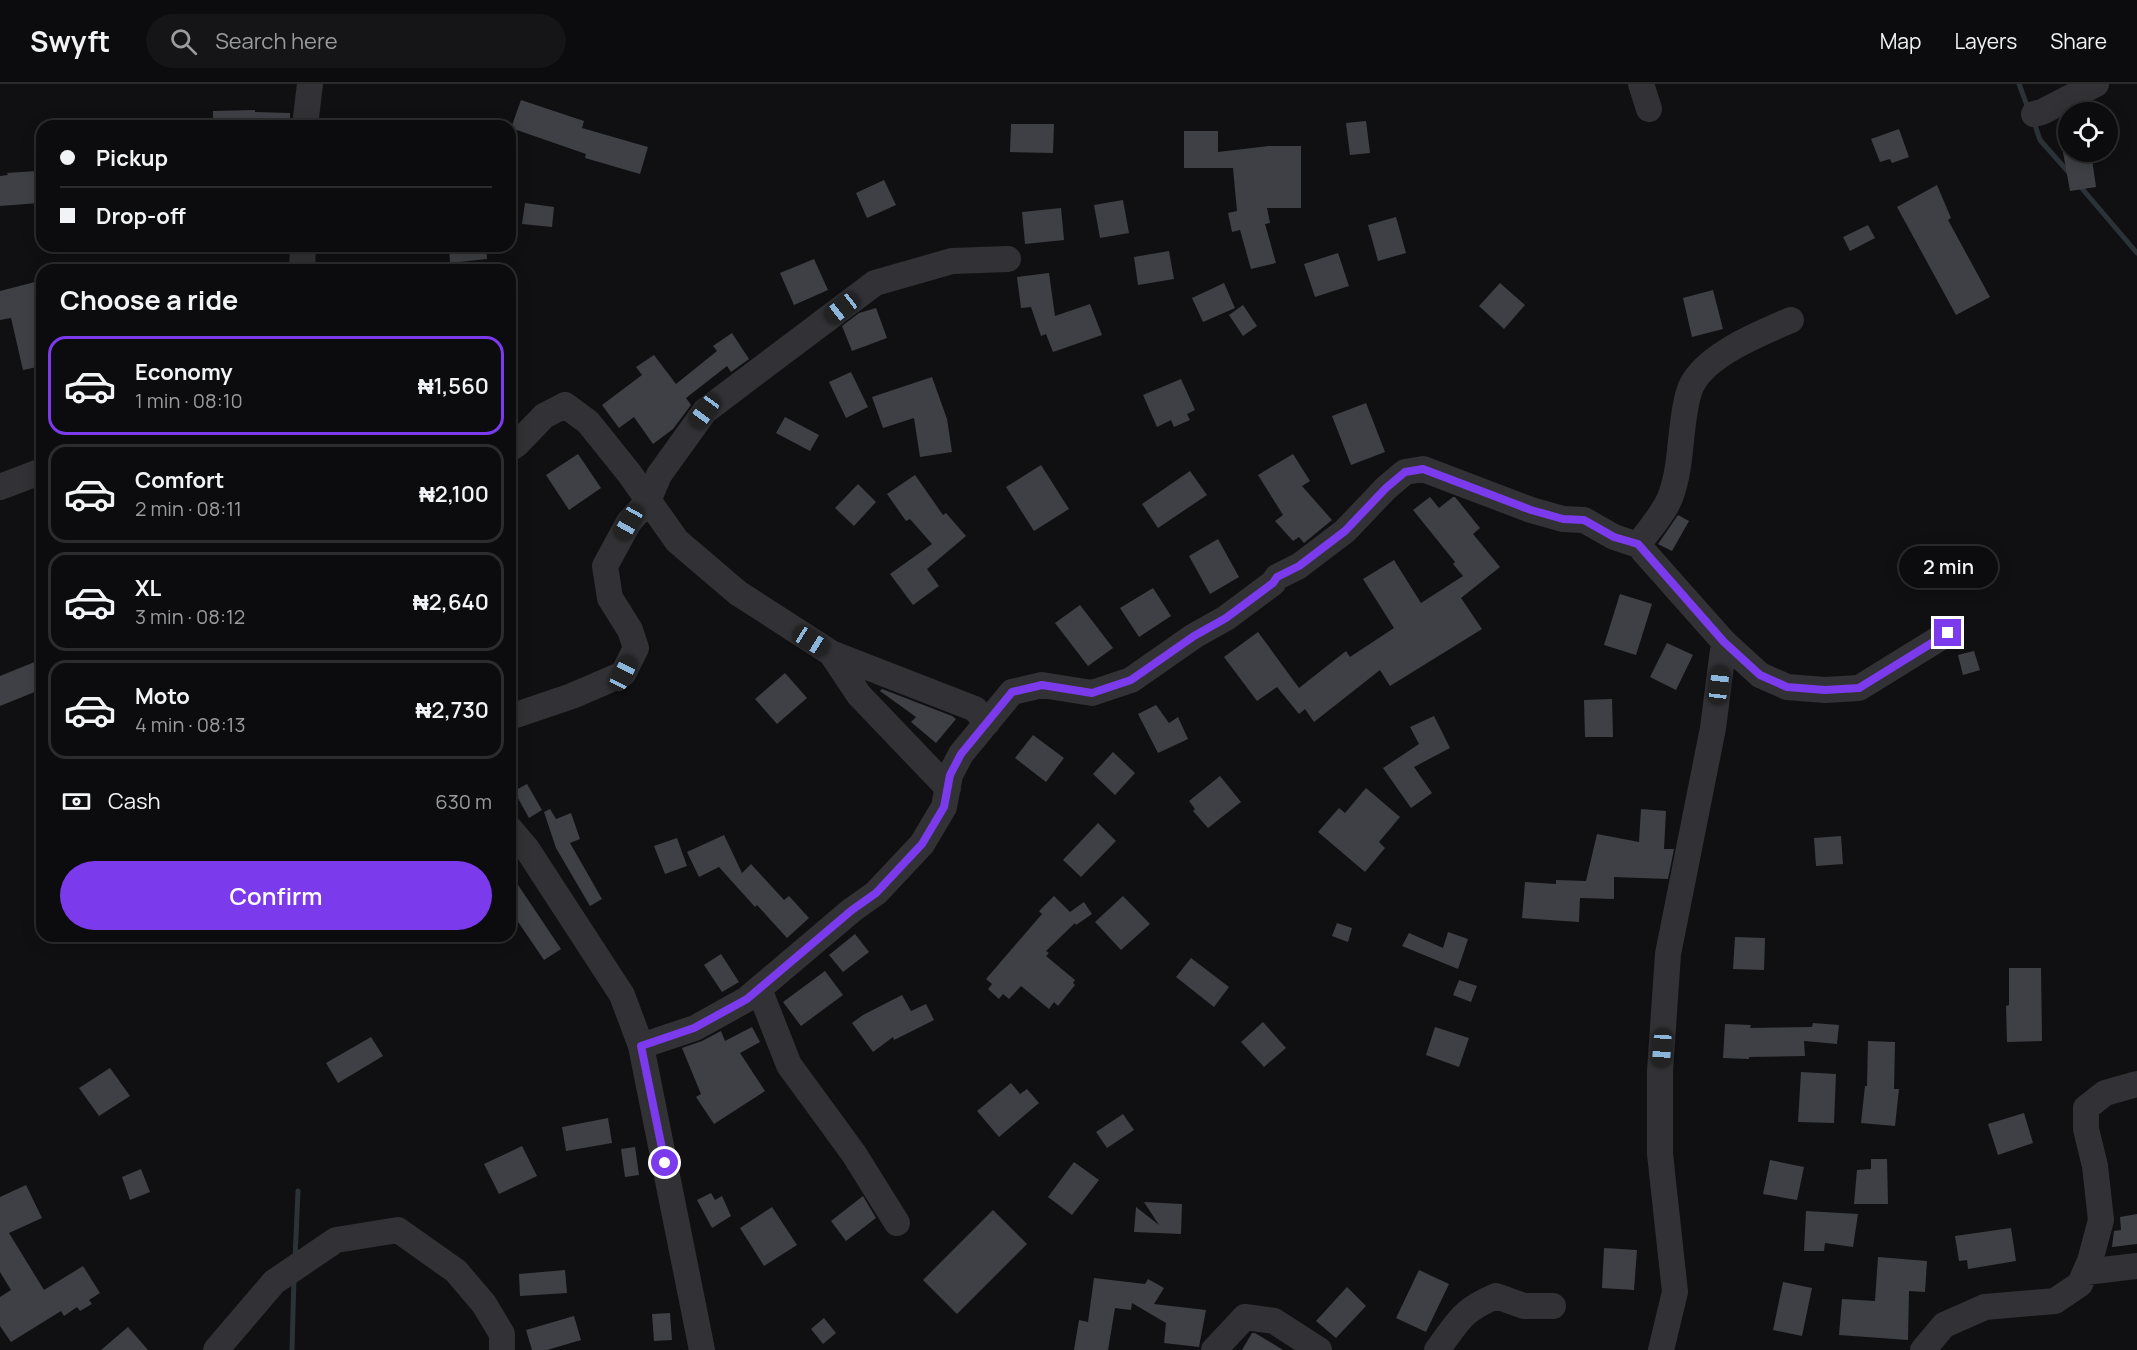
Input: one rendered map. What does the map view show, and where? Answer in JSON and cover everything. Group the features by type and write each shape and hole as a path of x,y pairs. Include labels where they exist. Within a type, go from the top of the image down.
{"street":[{"path":"306,120 310,84"},
{"path":"1641,84 1650,109"},
{"path":"2034,114 2096,84"},
{"path":"516,715 572,696 623,674 636,648 630,630 610,598 605,566 629,522 648,501 659,475 705,411 875,283 952,261 1008,259"},
{"path":"1638,544 1671,498 1689,390 1698,375 1710,363 1744,340 1791,320"},
{"path":"516,445 544,416 565,405 588,422 629,473 677,541 738,593 831,653 975,709 987,723"},
{"path":"641,1046 694,1028 747,999 852,910 876,893 922,844 944,807 950,775 961,754 1012,692 1042,685 1092,693 1131,680 1194,636 1226,618 1273,583 1277,577 1299,566 1345,531 1386,488 1405,472 1423,469 1531,510 1563,519 1584,520 1614,537 1638,544 1724,642 1760,675 1787,687 1825,690 1859,688 1948,633"},
{"path":"0,487 36,473"},
{"path":"1661,1350 1675,1292 1660,1154 1660,1071 1668,954 1713,728 1724,642"},
{"path":"831,653 859,694 948,788"},
{"path":"516,836 527,849 622,995 641,1046 702,1350"},
{"path":"759,989 789,1065 854,1154 897,1223"},
{"path":"1923,1350 1944,1325 1985,1307 2055,1300 2080,1284 2086,1272 2101,1220 2095,1166 2086,1129 2086,1108 2104,1093 2137,1084"},
{"path":"216,1350 274,1282 336,1240 398,1230 456,1271 484,1304 502,1334 502,1350"},
{"path":"2086,1272 2137,1266"},
{"path":"1437,1350 1462,1315 1476,1305 1496,1296 1524,1306 1553,1306"},
{"path":"1214,1350 1245,1317 1274,1321 1319,1350"}],"building":[{"path":"521,100 584,121 582,128 648,147 640,174 585,158 586,154 516,130 516,120 514,120"},
{"path":"255,110 255,112 290,113 290,120 213,120 213,111"},
{"path":"1366,121 1370,153 1350,155 1346,123"},
{"path":"1011,124 1054,124 1053,153 1010,152"},
{"path":"1899,129 1909,157 1892,163 1890,159 1880,162 1871,139"},
{"path":"1184,131 1218,131 1218,152 1269,146 1301,146 1301,208 1267,208 1270,223 1265,224 1276,263 1251,269 1240,230 1232,232 1228,213 1237,211 1233,168 1184,168"},
{"path":"2065,162 2092,162 2096,187 2070,191"},
{"path":"36,171 36,203 0,206 0,176 8,175 7,173"},
{"path":"884,180 896,205 867,218 856,193"},
{"path":"1937,185 1951,218 1948,220 1990,297 1956,315 1897,207"},
{"path":"1123,200 1129,233 1100,238 1094,205"},
{"path":"525,203 554,207 552,227 522,224"},
{"path":"1061,208 1064,240 1025,244 1022,212"},
{"path":"1396,217 1406,253 1378,261 1368,225"},
{"path":"1868,225 1875,238 1850,251 1843,237"},
{"path":"1169,251 1174,279 1138,285 1134,257"},
{"path":"449,252 486,252 487,259 450,263"},
{"path":"1338,253 1349,286 1315,297 1304,264"},
{"path":"814,259 828,290 794,305 780,273"},
{"path":"1049,273 1055,316 1090,304 1102,335 1053,352 1046,334 1041,336 1031,307 1021,308 1017,277"},
{"path":"35,282 36,367 23,370 11,318 0,320 0,291"},
{"path":"1224,283 1235,308 1203,322 1192,298"},
{"path":"1500,283 1525,305 1504,329 1479,306"},
{"path":"1713,290 1723,329 1692,337 1683,298"},
{"path":"1243,305 1257,326 1243,336 1229,315"},
{"path":"876,308 887,338 852,351 842,326 859,313"},
{"path":"732,333 749,359 731,372 727,366 686,398 691,405 673,429 653,444 634,417 619,428 602,405 642,375 636,367 654,355 676,384 717,351 713,346"},
{"path":"851,372 868,407 846,418 829,382"},
{"path":"932,377 947,419 952,452 920,457 914,418 883,428 872,397"},
{"path":"1181,379 1195,410 1187,414 1190,420 1174,427 1171,420 1157,427 1143,395"},
{"path":"1366,403 1385,452 1351,465 1332,416"},
{"path":"785,417 819,435 810,451 776,433"},
{"path":"578,454 601,488 569,510 546,475"},
{"path":"1293,454 1310,481 1302,486 1332,520 1304,543 1299,537 1293,541 1275,521 1283,515 1258,475"},
{"path":"1041,465 1069,509 1034,531 1006,487"},
{"path":"1190,471 1207,495 1158,528 1142,504"},
{"path":"915,475 943,515 946,513 966,536 927,569 939,586 913,605 890,574 932,544 910,519 906,521 887,494"},
{"path":"858,484 876,502 854,526 835,508"},
{"path":"1430,497 1439,508 1455,497 1480,528 1473,534 1500,567 1461,598 1482,629 1390,686 1380,670 1314,722 1305,709 1299,714 1277,687 1257,701 1224,657 1258,632 1299,688 1346,651 1350,657 1394,628 1363,579 1394,560 1421,603 1463,576 1453,564 1455,562 1413,510"},
{"path":"1678,515 1689,521 1672,551 1658,544"},
{"path":"1218,539 1239,577 1210,594 1189,556"},
{"path":"1153,588 1171,616 1139,637 1120,608"},
{"path":"1620,594 1652,604 1636,655 1604,645"},
{"path":"1080,605 1113,648 1088,666 1055,623"},
{"path":"1667,643 1693,655 1676,690 1650,677"},
{"path":"1974,651 1980,670 1963,675 1958,655"},
{"path":"36,661 36,691 0,706 0,676"},
{"path":"785,673 807,698 777,724 755,699"},
{"path":"882,689 956,719 936,743 911,722 916,717 880,691"},
{"path":"1612,699 1613,737 1585,737 1584,700"},
{"path":"1156,705 1169,723 1178,717 1188,739 1158,753 1138,714"},
{"path":"1434,716 1450,748 1414,767 1432,793 1411,808 1383,768 1419,744 1410,727"},
{"path":"1033,735 1064,758 1046,782 1015,758"},
{"path":"1113,752 1135,773 1115,795 1093,774"},
{"path":"1220,776 1241,802 1208,828 1193,811 1195,809 1189,801"},
{"path":"527,784 542,810 529,818 516,795 516,790"},
{"path":"1366,788 1400,817 1379,842 1385,848 1365,872 1318,832 1339,808 1345,813"},
{"path":"550,809 556,819 571,813 580,839 570,843 602,899 590,906 556,848 544,812"},
{"path":"1641,809 1666,811 1664,849 1674,849 1668,879 1614,877 1614,899 1580,898 1579,922 1522,918 1525,882 1556,884 1556,880 1586,881 1597,834 1639,842"},
{"path":"1098,823 1116,841 1081,877 1063,860"},
{"path":"724,835 742,873 751,864 784,900 789,896 809,918 787,938 719,867 699,877 687,852"},
{"path":"1841,836 1843,864 1816,866 1814,838"},
{"path":"677,838 687,866 665,874 654,846"},
{"path":"516,882 561,949 544,960 516,919"},
{"path":"1054,896 1070,912 1084,902 1092,914 1076,925 1075,923 1046,951 1049,953 1046,956 1075,980 1073,983 1075,985 1058,1006 1054,1002 1049,1009 1021,986 1009,999 1003,994 999,999 988,989 992,984 986,979 1042,914 1039,911"},
{"path":"1123,896 1150,924 1121,950 1095,922"},
{"path":"1337,923 1352,928 1348,942 1332,936"},
{"path":"1448,932 1468,939 1458,969 1402,946 1409,933 1443,948"},
{"path":"855,934 869,952 843,972 829,955"},
{"path":"1735,937 1765,938 1764,970 1733,969"},
{"path":"721,954 739,982 722,992 704,965"},
{"path":"1191,958 1229,987 1214,1007 1176,977"},
{"path":"2009,968 2041,968 2042,1041 2007,1042 2006,1006 2009,1005"},
{"path":"825,971 843,995 801,1026 783,1002"},
{"path":"1459,980 1477,986 1471,1002 1453,995"},
{"path":"902,995 911,1011 926,1004 934,1020 894,1040 893,1037 873,1052 852,1023"},
{"path":"1263,1022 1286,1048 1264,1067 1241,1042"},
{"path":"1813,1023 1839,1025 1837,1044 1804,1041 1805,1056 1723,1058 1725,1024 1751,1025 1750,1028 1812,1027"},
{"path":"752,1027 760,1042 740,1053 765,1091 714,1124 696,1097 701,1094 682,1048 721,1031 725,1041"},
{"path":"1435,1027 1469,1038 1459,1067 1426,1055"},
{"path":"371,1037 383,1056 338,1083 326,1063"},
{"path":"1868,1041 1895,1042 1894,1089 1899,1089 1895,1126 1861,1123 1865,1086 1867,1086"},
{"path":"110,1068 130,1096 99,1116 79,1088"},
{"path":"1801,1072 1836,1074 1834,1123 1798,1122"},
{"path":"1011,1083 1020,1094 1027,1089 1039,1103 999,1137 977,1111"},
{"path":"2024,1113 2033,1143 1998,1155 1988,1124"},
{"path":"1123,1114 1134,1130 1107,1148 1096,1132"},
{"path":"608,1118 612,1143 566,1151 562,1127"},
{"path":"522,1146 537,1176 499,1194 484,1164"},
{"path":"635,1147 639,1175 625,1177 621,1149"},
{"path":"1871,1159 1887,1159 1888,1204 1854,1204 1857,1170 1871,1169"},
{"path":"1770,1160 1804,1167 1797,1200 1763,1194"},
{"path":"1074,1162 1099,1180 1072,1215 1048,1197"},
{"path":"141,1169 150,1192 130,1200 122,1177"},
{"path":"26,1185 42,1218 9,1233 44,1290 83,1266 100,1293 89,1300 92,1304 80,1311 77,1307 64,1316 61,1311 11,1342 0,1326 0,1297 11,1290 0,1272 0,1197"},
{"path":"711,1193 715,1200 722,1196 731,1216 712,1228 697,1200"},
{"path":"863,1196 876,1218 846,1241 831,1221"},
{"path":"1144,1202 1182,1204 1181,1234 1134,1232 1136,1207 1159,1225"},
{"path":"772,1207 797,1245 764,1266 740,1228"},
{"path":"993,1210 1027,1244 957,1314 923,1280"},
{"path":"1806,1211 1858,1214 1853,1247 1825,1243 1824,1251 1804,1251"},
{"path":"2137,1214 2137,1244 2112,1247 2114,1231 2121,1230 2120,1217"},
{"path":"2011,1228 2016,1261 1968,1269 1967,1260 1959,1261 1955,1236"},
{"path":"1604,1248 1637,1250 1634,1290 1602,1288"},
{"path":"1878,1257 1927,1261 1925,1292 1909,1291 1908,1340 1839,1335 1842,1299 1875,1301"},
{"path":"565,1270 567,1293 520,1296 519,1274"},
{"path":"1419,1270 1449,1284 1426,1332 1396,1318"},
{"path":"1094,1278 1145,1284 1148,1279 1164,1288 1154,1304 1206,1310 1199,1347 1164,1343 1166,1323 1132,1303 1131,1310 1115,1308 1108,1350 1074,1350 1079,1320 1088,1322"},
{"path":"1783,1282 1812,1288 1802,1336 1773,1330"},
{"path":"1347,1287 1366,1306 1336,1338 1316,1321"},
{"path":"670,1313 672,1340 654,1341 652,1314"},
{"path":"574,1316 581,1340 547,1350 532,1350 526,1330"},
{"path":"824,1318 836,1333 823,1344 811,1329"},
{"path":"128,1327 148,1350 101,1350"},
{"path":"1252,1333 1255,1333 1283,1350 1242,1350"}],"waterway":[{"path":"2019,84 2029,111"},
{"path":"2034,122 2040,140 2071,175"},
{"path":"2079,185 2137,253"},
{"path":"295,1259 298,1191"},
{"path":"292,1350 294,1277"}],"route":[{"path":"665,1163 641,1046 694,1028 747,999 852,910 876,893 922,844 933,828 944,807 950,775 961,754 1012,692 1042,685 1092,693 1131,680 1194,636 1226,618 1273,583 1277,577 1299,566 1345,531 1386,488 1405,472 1423,469 1531,510 1563,519 1584,520 1614,537 1638,544 1724,642 1760,675 1787,687 1825,690 1859,688 1948,633"}]}
